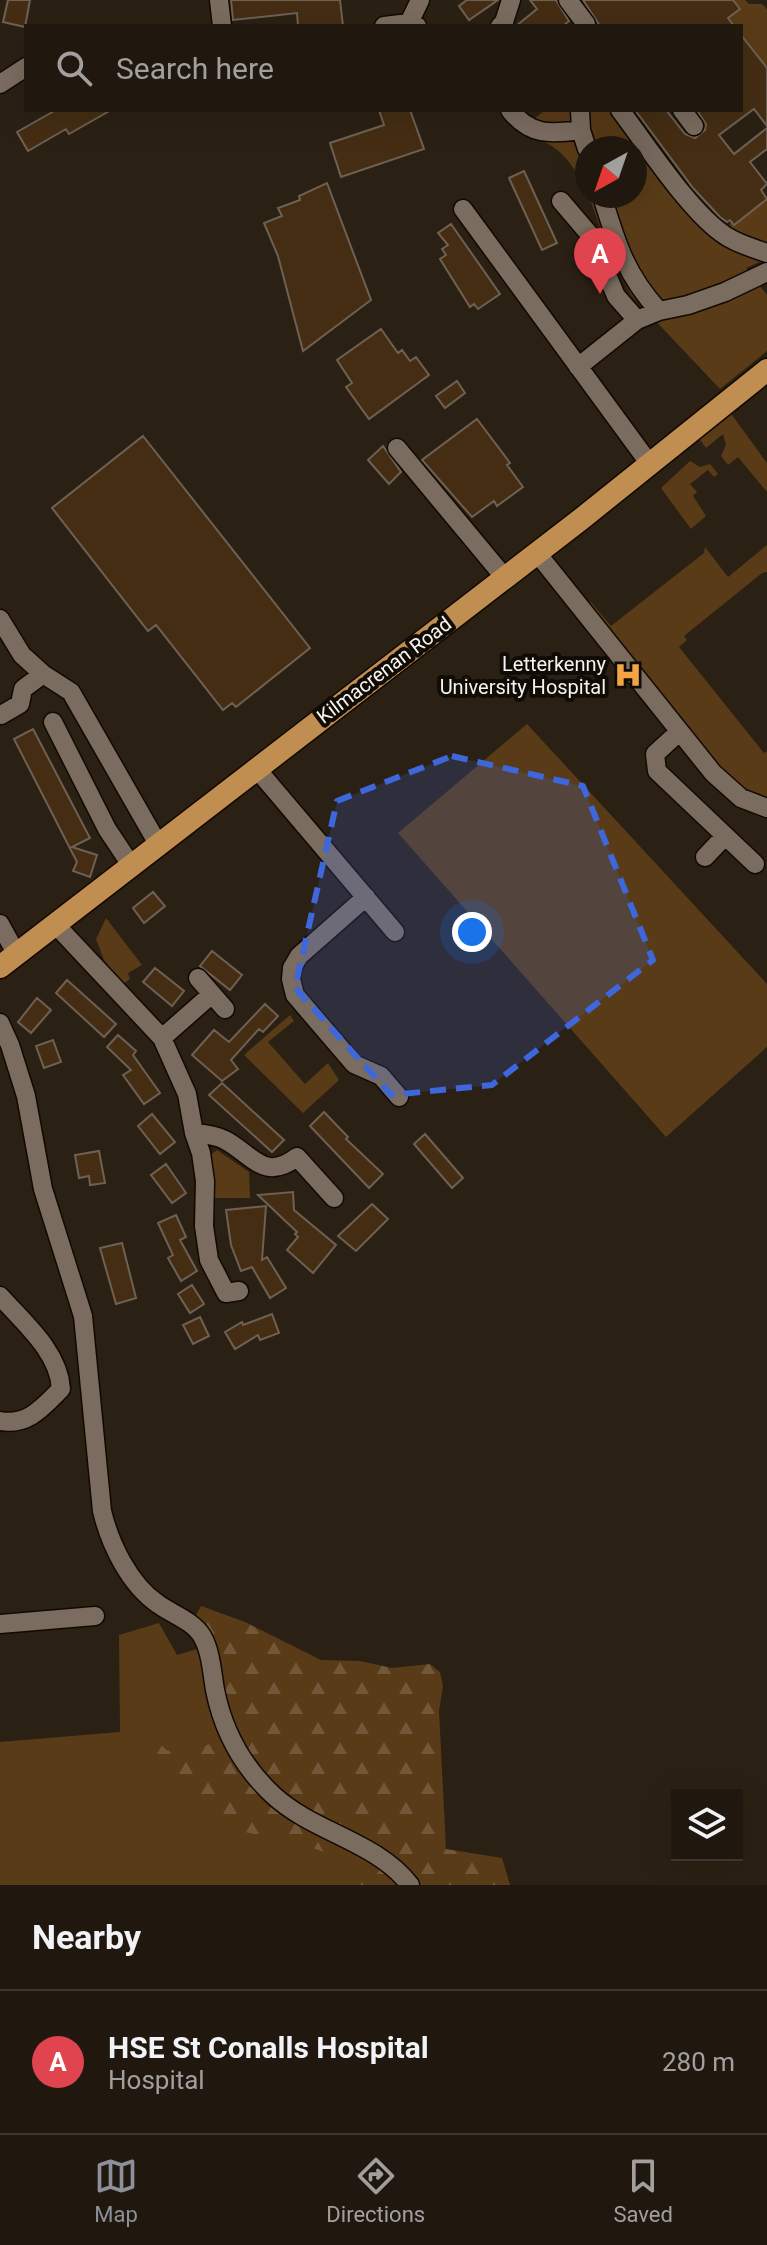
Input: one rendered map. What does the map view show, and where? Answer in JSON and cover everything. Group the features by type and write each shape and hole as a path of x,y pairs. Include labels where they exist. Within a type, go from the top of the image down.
{"main road":[{"name":"Kilmacrenan Road","path":"8,960 505,578 767,370"}],"street":[{"path":"219,0 222,24"},
{"path":"413,24 420,0"},
{"path":"502,24 511,0"},
{"path":"568,0 586,24"},
{"path":"0,84 24,68"},
{"path":"512,112 520,123 531,129 575,138"},
{"path":"580,112 583,136"},
{"path":"622,112 680,189 712,225 727,236 767,253"},
{"path":"684,112 694,126"},
{"path":"561,201 590,235 616,296 637,320"},
{"path":"606,208 625,265 638,288 659,311"},
{"path":"463,209 649,463"},
{"path":"578,367 637,320 725,292 767,272"},
{"path":"397,448 505,578"},
{"path":"537,553 679,732 733,792 767,808"},
{"path":"0,619 22,655 43,674 71,692 158,844"},
{"path":"1,715 20,704 23,689 43,674"},
{"path":"53,722 107,829 131,865"},
{"path":"679,732 655,754 655,766 755,864"},
{"path":"256,768 395,932"},
{"path":"705,857 725,836"},
{"path":"366,897 299,956 292,968 292,991 354,1064 381,1076 399,1097"},
{"path":"0,924 8,960"},
{"path":"55,924 162,1038 187,1094 201,1153 205,1181 204,1226 209,1260 226,1293 239,1291"},
{"path":"198,978 225,1009"},
{"path":"162,1038 212,994"},
{"path":"0,1023 26,1096 43,1189 83,1316 102,1511 108,1533 136,1581 155,1602 189,1622 202,1636 222,1718 233,1745 252,1771 272,1794 296,1813 384,1859 410,1885"},
{"path":"194,1133 225,1140 267,1167 282,1168 297,1157 334,1198"},
{"path":"0,1296 51,1356 60,1373 61,1389 35,1414 14,1423 0,1421"},
{"path":"0,1624 95,1616"}],"highlighted area":[{"path":"452,756 583,786 653,960 492,1085 391,1095 295,988 337,801"}],"green space":[{"path":"733,0 762,4 767,9 767,68 743,38 743,24 732,24 728,18 740,9"},
{"path":"543,112 618,112 636,136 575,136 575,171 558,150 530,138 528,124"},
{"path":"647,150 683,196 764,260 746,268 767,295 767,351 720,389 631,295 608,250 593,208 647,208"},
{"path":"767,199 767,246 736,236 730,228 730,220 734,224"},
{"path":"724,404 767,463 767,492 738,457 728,465 721,456 726,445 723,434 706,448 692,429"},
{"path":"690,461 700,467 710,464 718,474 714,477 708,470 690,484 697,492 693,496 706,516 691,529 661,488"},
{"path":"767,545 767,572 684,636 687,640 679,647 764,753 767,751 767,799 747,792 729,778 585,602 591,602 611,626 704,553 705,547 728,577"},
{"path":"527,724 767,984 767,1047 666,1137 398,833"},
{"path":"106,918 142,965 128,973 130,979 122,985 104,960 96,939"},
{"path":"290,1015 294,1021 268,1042 305,1084 328,1063 339,1080 303,1113 244,1055"},
{"path":"217,1150 249,1172 250,1198 212,1198 209,1156"},
{"path":"201,1606 245,1622 321,1660 360,1661 392,1668 430,1664 440,1672 443,1686 439,1711 446,1849 502,1858 510,1885 353,1885 342,1858 298,1843 240,1831 206,1820 147,1750 154,1736 166,1750 184,1753 233,1736 195,1617"},
{"path":"159,1623 177,1655 197,1649 223,1742 392,1885 0,1885 0,1742 120,1732 119,1635"}],"building":[{"path":"8,0 30,0 24,27 3,22"},
{"path":"231,0 340,0 343,24 298,24 297,13 233,20"},
{"path":"467,0 498,0 469,20 459,6"},
{"path":"530,0 556,0 569,21 565,24 518,24 537,9"},
{"path":"583,0 733,0 740,9 728,18 732,24 599,24"},
{"path":"743,38 767,68 767,126 754,109 719,135 734,154 767,128 767,149 750,162 767,184 761,190 767,199 734,225 720,217 693,188 636,112 668,112 685,134 695,138 705,130 706,124 698,112 743,112"},
{"path":"52,112 108,112 69,134 66,129 28,151 17,132"},
{"path":"380,112 411,112 424,149 341,177 330,143 384,125"},
{"path":"524,171 557,243 542,250 509,178"},
{"path":"327,183 371,300 303,351 278,256 264,223 282,216 278,208 300,200 299,196"},
{"path":"451,224 500,294 478,309 474,304 470,307 440,259 446,255 442,249 448,245 438,233"},
{"path":"381,329 398,353 402,350 410,361 416,357 429,375 369,419 346,387 352,383 337,360"},
{"path":"457,381 465,393 445,408 436,396"},
{"path":"477,419 510,463 507,465 523,487 497,506 494,501 472,517 422,460"},
{"path":"143,436 310,648 236,707 232,703 223,710 156,625 148,631 52,508"},
{"path":"383,446 401,472 389,484 368,460"},
{"path":"33,729 90,838 72,847 97,855 90,877 73,871 77,862 14,739"},
{"path":"153,892 165,906 144,923 133,908"},
{"path":"212,951 242,975 230,990 200,966"},
{"path":"155,968 184,991 172,1006 143,982"},
{"path":"67,980 116,1024 104,1037 56,993"},
{"path":"37,998 51,1010 31,1033 18,1022"},
{"path":"265,1004 278,1016 263,1032 259,1029 231,1060 238,1069 222,1081 192,1055 214,1030 229,1042"},
{"path":"118,1035 136,1051 133,1055 160,1093 144,1104 123,1075 131,1070 107,1047"},
{"path":"53,1040 61,1062 44,1068 36,1046"},
{"path":"222,1083 284,1140 272,1152 209,1095"},
{"path":"324,1112 348,1137 346,1139 383,1174 369,1188 310,1126"},
{"path":"152,1114 175,1142 160,1154 138,1126"},
{"path":"425,1134 463,1178 452,1188 414,1144"},
{"path":"99,1151 105,1183 90,1185 89,1176 79,1178 75,1155"},
{"path":"166,1164 186,1193 172,1203 151,1175"},
{"path":"293,1192 294,1210 336,1245 313,1273 287,1250 298,1237 297,1232 258,1195"},
{"path":"372,1204 388,1219 356,1251 338,1236"},
{"path":"266,1206 262,1260 267,1257 286,1288 270,1298 252,1267 241,1271 231,1245 226,1210"},
{"path":"176,1215 186,1237 180,1240 197,1271 181,1281 168,1258 173,1255 158,1223"},
{"path":"122,1243 136,1298 116,1304 100,1248"},
{"path":"192,1285 204,1304 190,1313 178,1294"},
{"path":"272,1314 279,1333 260,1340 258,1335 235,1349 225,1332 242,1322 243,1325"},
{"path":"200,1317 209,1336 193,1344 183,1325"}],"place":[{"name":"HSE St Conalls Hospital","path":"600,294"},
{"name":"Letterkenny University Hospital","path":"628,675"}]}
